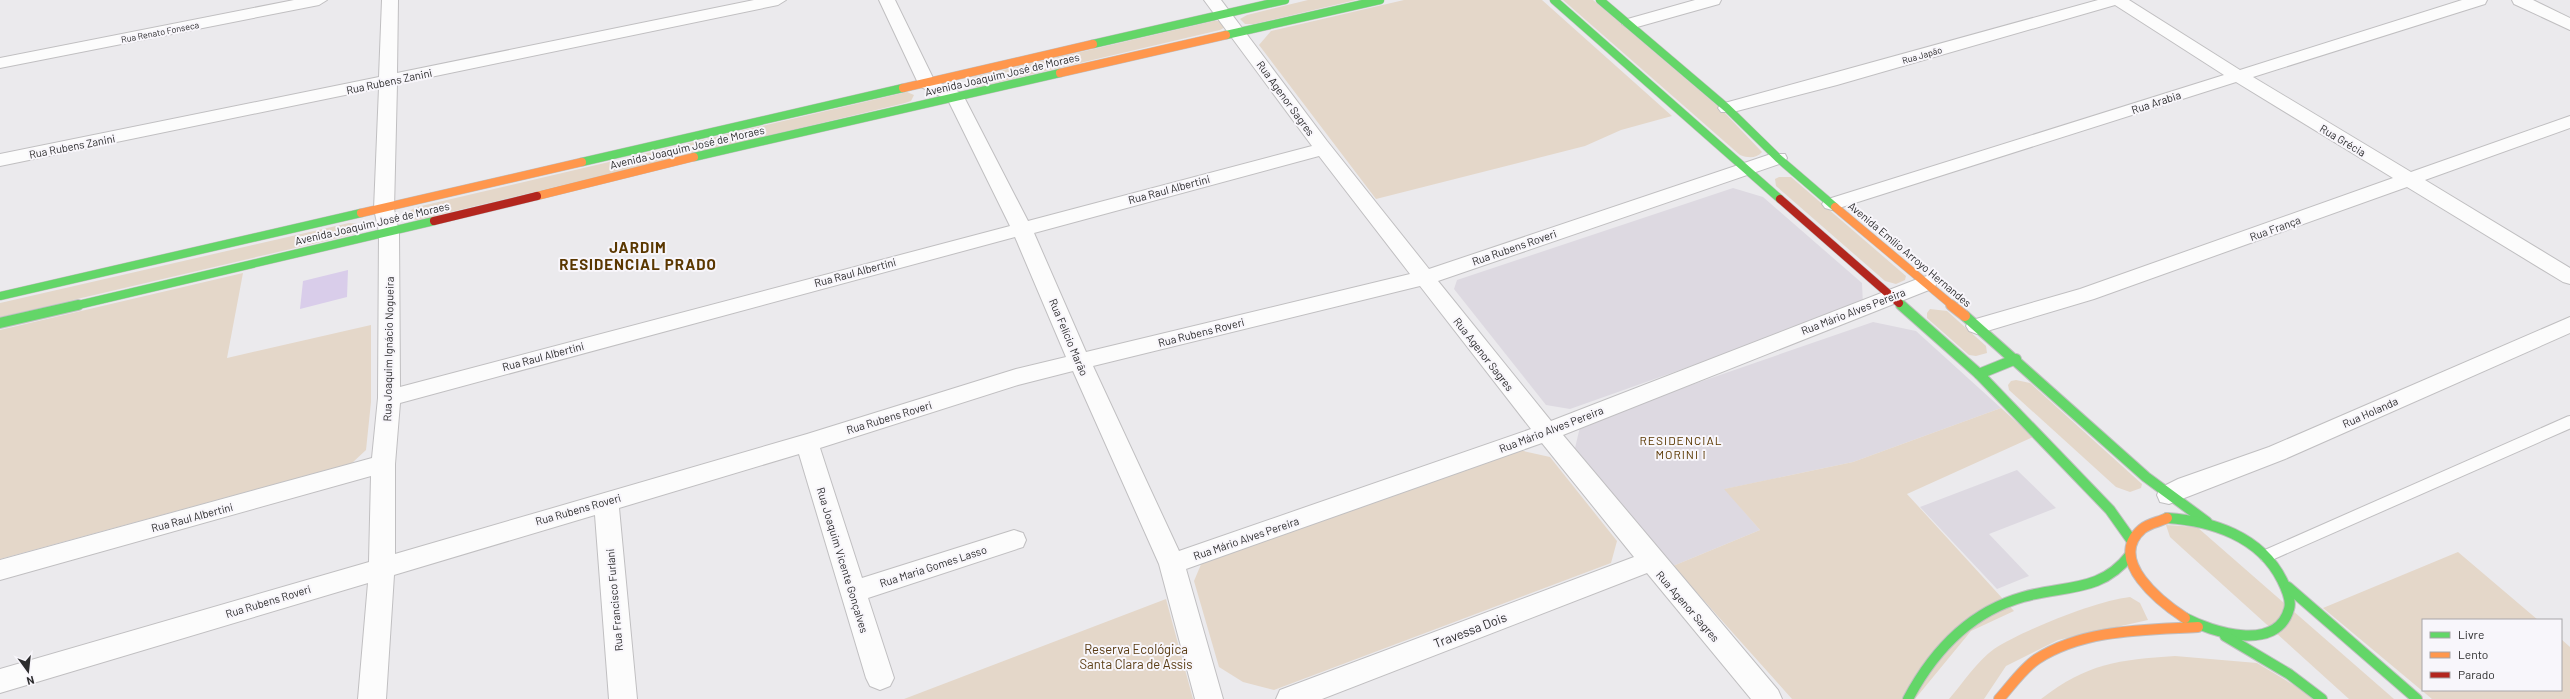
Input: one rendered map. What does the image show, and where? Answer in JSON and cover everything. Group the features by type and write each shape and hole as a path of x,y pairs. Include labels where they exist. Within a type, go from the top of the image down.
{"street":[{"name":"Rua Renato Fonseca","path":"0,63 319,0"},
{"name":"Rua Joaquim Ignácio Nogueira","path":"372,699 382,567 383,464 389,398 389,232 384,209 390,0"},
{"name":"Rua Rubens Zanini","path":"0,160 388,82 778,0"},
{"path":"888,0 927,83 955,96"},
{"name":"Avenida Joaquim José de Moraes","path":"0,296 384,209 927,83 1218,7 1285,0"},
{"name":"Avenida Joaquim José de Moraes","path":"0,323 389,232 665,164 955,96 1380,0"},
{"path":"1554,0 1743,168 1979,374 2106,504 2132,541"},
{"name":"Avenida Emílio Arroyo Hernandes","path":"1600,0 1727,108 1778,158 1927,282 2169,495 2207,522"},
{"path":"1630,24 1713,0"},
{"name":"Rua Grécia","path":"2117,0 2238,76 2570,277"},
{"name":"Rua Japão","path":"1727,108 1831,81 2117,0"},
{"name":"Rua Arabia","path":"1832,204 2479,0"},
{"path":"2520,0 2570,25"},
{"name":"Rua Agenor Sagres","path":"1218,7 1322,148 1545,433 1650,561 1768,699"},
{"name":"Rua Felício Marão","path":"955,96 1021,227 1079,361 1172,564 1209,699"},
{"name":"Rua França","path":"1977,326 2087,294 2570,122"},
{"name":"Rua Raul Albertini","path":"389,398 1021,227 1322,148"},
{"name":"Rua Rubens Roveri","path":"0,681 807,442 1016,377 1424,278 1743,168 1778,158"},
{"name":"Rua Mário Alves Pereira","path":"1172,564 1545,433 1927,282"},
{"name":"Rua Holanda","path":"2169,495 2187,486 2277,453 2570,324"},
{"path":"1979,374 2016,359"},
{"name":"Rua Joaquim Vicente Gonçalves","path":"807,442 880,678"},
{"name":"Rua Raul Albertini","path":"0,570 383,464"},
{"name":"Rua Francisco Furlani","path":"606,501 623,699"},
{"path":"2288,587 2290,603 2287,617 2278,627 2263,634 2244,637 2222,634 2199,627 2178,616 2159,603 2144,587 2134,571 2130,555 2132,541 2139,530 2151,522 2168,518 2187,518 2207,522 2235,534 2266,556 2279,571 2288,587 2417,699"},
{"name":"Rua Maria Gomes Lasso","path":"853,592 1014,540"},
{"path":"1908,699 1932,658 1964,627 2012,600 2070,588 2101,579 2119,570 2130,555"},
{"name":"Travessa Dois","path":"1290,699 1650,561"},
{"path":"1999,699 2037,660 2062,647 2140,631 2199,627"},
{"path":"2222,634 2289,674 2322,699"}],"lane":[{"path":"2266,556 2570,422"}],"shaded area":[{"path":"1733,188 1763,197 1862,283 1863,305 1570,409 1546,405 1454,289 1457,280"},
{"path":"348,270 347,297 300,309 303,281"},
{"path":"1873,322 1916,331 2001,408 1853,462 1725,489 1760,530 1673,566 1575,448 1580,427 1662,395"},
{"path":"2017,470 2056,508 1989,534 2029,576 1997,589 1920,507"}],"green space":[{"path":"1308,0 1356,0 1254,24 1245,24 1240,19 1247,15"},
{"path":"1404,0 1542,0 1672,116 1621,130 1585,146 1376,199 1259,45 1271,31"},
{"path":"1563,0 1593,0 1721,109 1762,152 1757,156 1752,157 1740,155"},
{"path":"1214,21 1224,21 1227,26 1220,30 978,87 972,87 967,83 973,77"},
{"path":"907,92 914,95 911,101 905,103 417,220 408,217 411,210 417,207"},
{"path":"1779,177 1791,177 1906,276 1905,280 1896,284 1885,281 1776,186 1775,179"},
{"path":"349,223 361,224 362,227 355,234 0,317 0,303"},
{"path":"243,273 227,358 371,325 371,402 366,450 352,463 0,559 0,330"},
{"path":"1930,309 1947,311 1986,346 1987,353 1976,356 1969,355 1927,318 1927,313"},
{"path":"2016,380 2030,383 2142,484 2141,488 2130,492 2116,487 2009,390 2008,385 2011,381"},
{"path":"2001,408 2033,437 1907,494 2014,611 1971,631 1915,699 1792,699 1673,566 1760,530 1724,489 1853,462"},
{"path":"1519,450 1550,457 1617,541 1611,563 1274,690 1243,682 1219,667 1194,581 1202,562"},
{"path":"2166,525 2197,527 2394,699 2349,699 2170,537"},
{"path":"2458,552 2537,619 2422,619 2422,691 2323,608"},
{"path":"2130,597 2140,603 2148,620 2058,640 2006,666 1984,699 1949,699 1970,672 1988,654 2007,641 2041,625 2079,610"},
{"name":"Reserva Ecológica Santa Clara de Assis","path":"1166,599 1193,699 904,699"},
{"path":"2562,640 2570,647 2570,699 2432,699 2422,691 2562,691"},
{"path":"2175,656 2257,663 2317,699 2041,699 2073,678 2104,666 2137,659"}],"traffic: fast":[{"path":"1093,44 1285,0"},
{"path":"1226,35 1380,0"},
{"path":"1554,0 1780,199"},
{"path":"1600,0 1727,108 1778,158 1835,207"},
{"path":"694,157 1060,73"},
{"path":"582,162 903,88"},
{"path":"0,296 361,213"},
{"path":"0,323 434,221"},
{"path":"1899,303 1979,374 2110,510 2132,541"},
{"path":"1965,316 2146,477 2207,522"},
{"path":"1979,374 2016,359"},
{"path":"2167,518 2184,519 2216,526 2244,539 2269,560 2279,574 2289,600 2289,609 2283,622 2272,631 2258,635 2226,633 2196,624 2185,618"},
{"path":"1908,699 1928,665 1941,650 1970,623 2004,603 2023,597 2096,582 2109,576 2121,567 2130,555"},
{"path":"2288,587 2417,699"},
{"path":"2225,636 2289,674 2322,699"}],"traffic: slow":[{"path":"1060,73 1226,35"},
{"path":"903,88 1093,44"},
{"path":"537,196 694,157"},
{"path":"361,213 582,162"},
{"path":"1835,207 1965,316"},
{"path":"2167,518 2148,526 2139,532 2132,545 2131,558 2135,570 2151,593 2185,618"},
{"path":"1999,699 2022,673 2037,659 2055,649 2074,642 2115,633 2198,627"}],"traffic: jam":[{"path":"434,221 537,196"},
{"path":"1780,199 1899,303"}],"district":[{"name":"JARDIM RESIDENCIAL PRADO","path":"638,256"},
{"name":"RESIDENCIAL MORINI I","path":"1681,447"}]}
